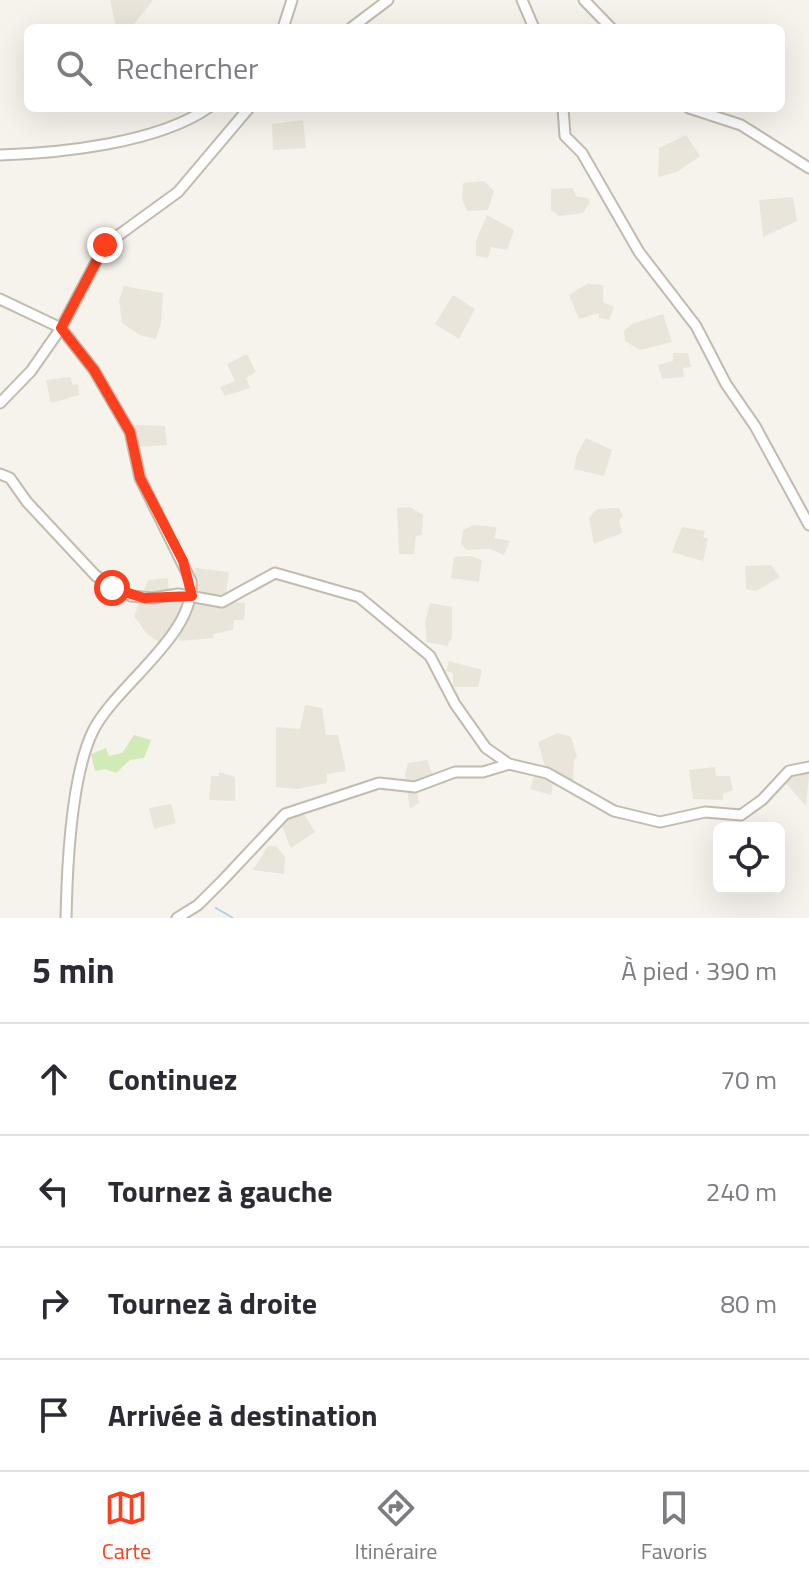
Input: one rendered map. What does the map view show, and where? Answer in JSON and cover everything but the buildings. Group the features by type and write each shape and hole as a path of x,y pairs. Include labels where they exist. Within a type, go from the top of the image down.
{"street":[{"path":"284,24 292,0"},
{"path":"356,24 388,0"},
{"path":"522,0 532,24"},
{"path":"584,0 607,24"},
{"path":"0,155 65,152 186,123 202,112"},
{"path":"0,403 31,371 61,328 105,245 178,192 246,112"},
{"path":"563,112 565,136 582,153 639,252 696,326 726,384 755,426 809,525"},
{"path":"701,112 741,125 809,168"},
{"path":"0,299 61,328 94,370 130,432 140,478 191,581 191,598 179,622 91,734 71,824 66,918"},
{"path":"0,474 10,478 27,502 77,552 96,576 112,588 144,598 178,594 222,602 275,573 359,597 430,656 455,704 486,748 509,764 547,773 614,811 660,822 705,812 741,815 762,800 789,771 809,767"},
{"path":"177,918 215,888 285,814 379,783 415,787 455,772 483,772 509,764"}],"shaded area":[{"path":"110,0 153,0 134,24 115,24"},
{"path":"303,120 306,148 273,150 272,124"},
{"path":"686,135 700,156 677,172 658,177 659,148"},
{"path":"484,181 494,191 488,210 467,211 462,199 463,183"},
{"path":"573,188 576,196 588,198 590,202 583,213 559,216 551,210 551,189"},
{"path":"793,197 797,221 763,237 759,200"},
{"path":"487,215 514,230 507,250 491,247 488,258 476,256 476,241"},
{"path":"587,284 603,285 603,302 614,307 609,320 599,318 599,313 579,319 569,295"},
{"path":"124,286 163,293 161,323 156,339 140,335 122,323 119,300"},
{"path":"453,295 475,309 459,339 435,324"},
{"path":"663,314 672,342 640,350 625,341 624,331 632,324"},
{"path":"673,353 688,353 691,367 683,368 684,377 662,379 658,365 673,361"},
{"path":"247,354 256,372 246,378 250,388 225,396 220,387 235,381 227,364"},
{"path":"70,377 73,385 78,384 79,395 51,403 46,380"},
{"path":"134,425 165,426 167,445 137,447"},
{"path":"586,438 612,450 604,476 574,469 577,454"},
{"path":"410,507 423,515 422,535 416,536 414,554 399,554 397,508"},
{"path":"619,508 623,516 619,520 622,533 594,544 589,518 597,509"},
{"path":"474,525 497,527 494,538 510,541 504,555 490,549 467,550 461,544 463,530"},
{"path":"682,527 705,531 703,537 708,539 703,561 672,552"},
{"path":"471,556 482,560 479,582 451,578 454,557"},
{"path":"771,565 780,577 756,591 746,589 745,566"},
{"path":"195,568 229,572 225,601 245,603 244,620 234,620 233,630 214,634 213,638 179,641 179,624 162,644 147,634 134,616 148,580 168,578 169,595 191,598"},
{"path":"430,603 452,607 452,638 447,646 427,642 425,622"},
{"path":"449,661 482,670 478,687 453,687 453,673 446,671"},
{"path":"305,705 322,708 326,735 338,735 346,771 327,774 327,783 297,789 276,787 276,727 300,729"},
{"path":"558,733 571,737 577,757 574,759 573,786 554,777 551,795 530,789 536,769 546,772 538,742"},
{"path":"427,760 435,780 416,787 419,803 410,809 405,774 408,763"},
{"path":"715,767 716,776 730,776 733,790 723,794 723,800 693,799 689,770"},
{"path":"805,770 809,774 806,806 781,778"},
{"path":"219,772 235,777 235,801 209,800 211,776 219,776"},
{"path":"171,804 176,823 154,829 149,808"},
{"path":"302,811 315,832 291,848 281,824 291,814"},
{"path":"268,846 276,846 285,857 284,874 253,870"}],"green space":[{"path":"134,735 151,740 144,758 130,760 116,773 105,769 95,771 91,754 106,748 109,756 122,753"}],"waterway":[{"path":"216,908 233,918"}],"route":[{"path":"105,245 61,328 94,370 130,432 140,478 183,561 191,581 192,596 178,594 144,598 112,588"}]}
